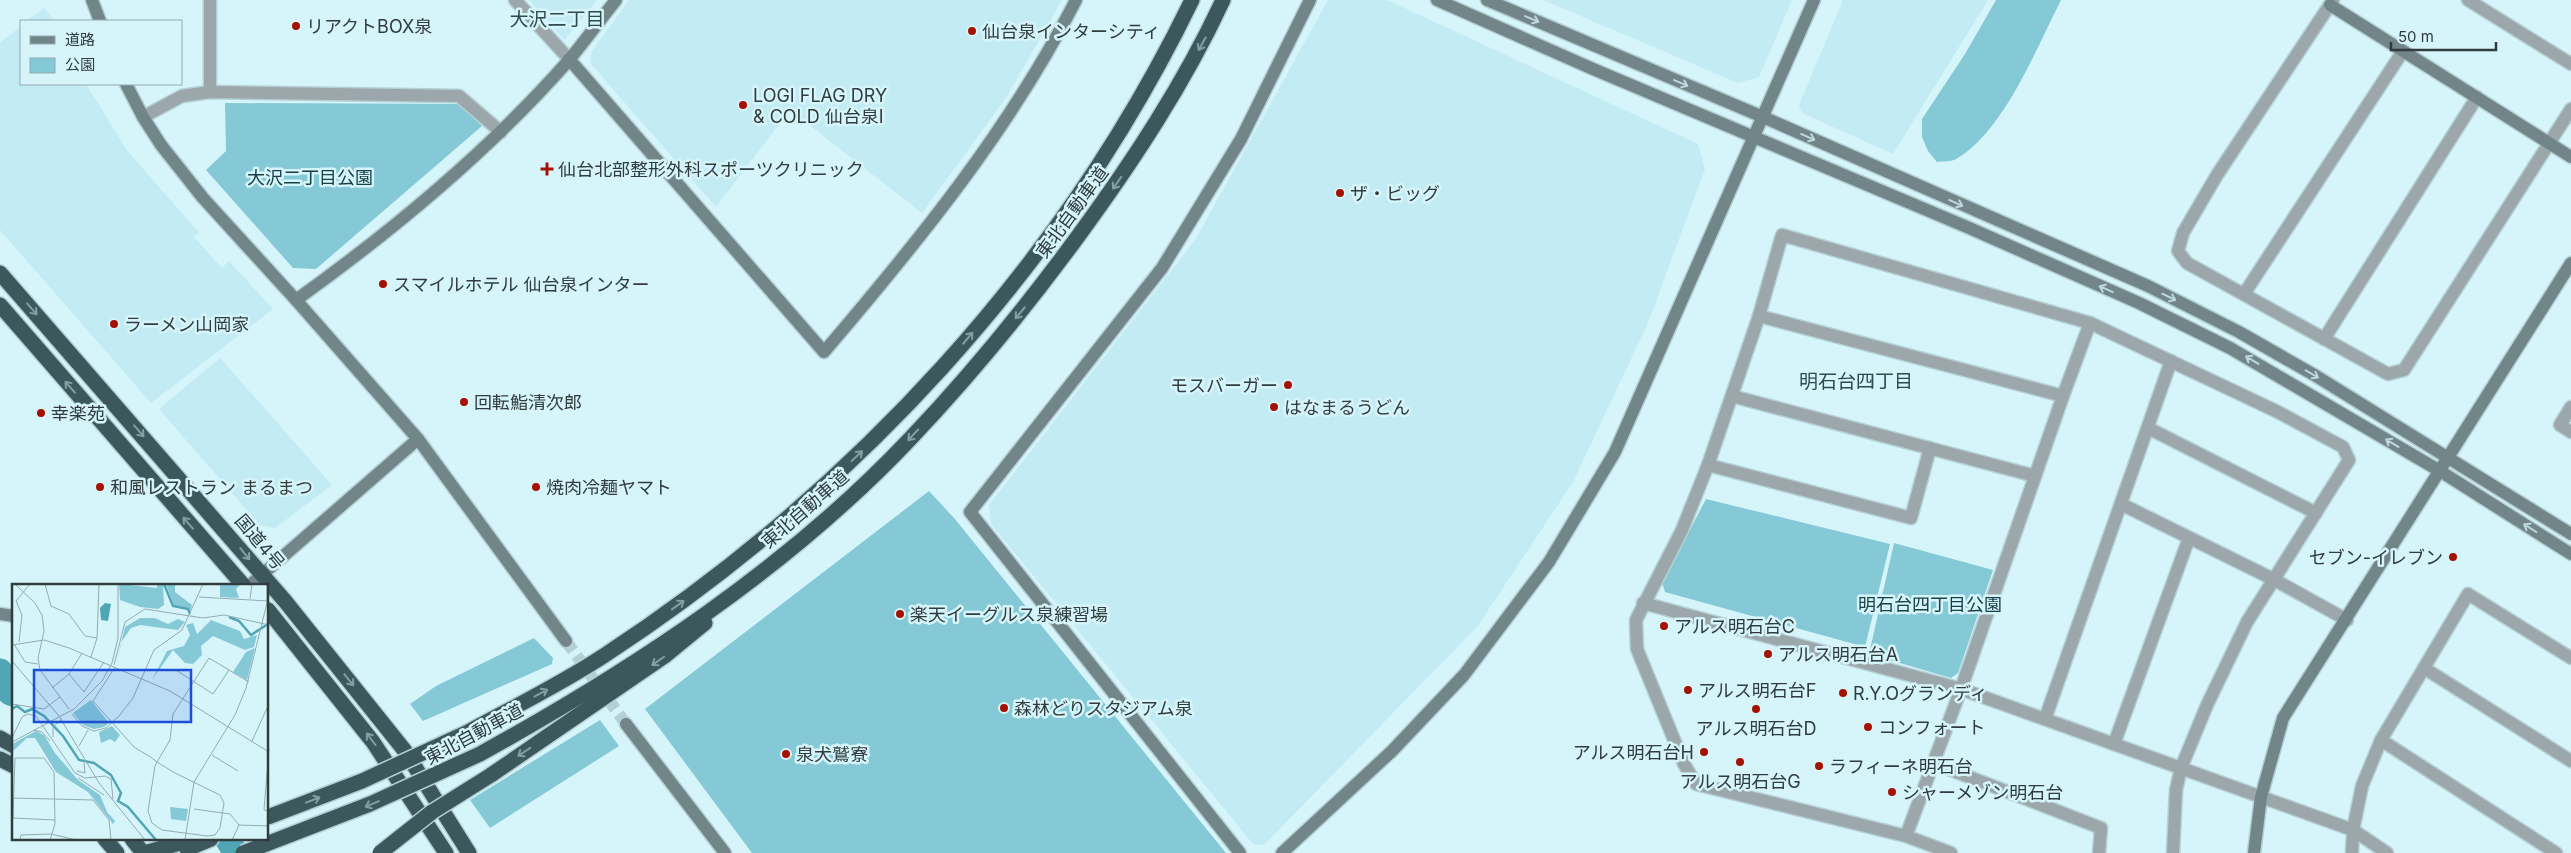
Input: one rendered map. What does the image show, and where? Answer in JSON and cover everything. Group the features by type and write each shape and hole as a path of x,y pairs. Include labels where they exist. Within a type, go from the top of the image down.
{"highway":[{"name":"東北自動車道","path":"269,817 362,781 468,732 556,685 604,656 740,559 807,502 919,394 1009,288 1054,230 1139,99 1192,0"},
{"name":"東北自動車道","path":"243,853 370,804 480,754 585,693 659,645 788,550 908,440 973,369 1028,303 1120,179 1191,63 1223,0"},
{"name":"国道4号","path":"0,272 262,574 405,751 469,853"},
{"path":"0,305 242,584"},
{"path":"380,853 432,812 666,655 731,602 788,550"},
{"path":"269,611 373,742 446,853"},
{"path":"0,738 12,745"},
{"path":"0,759 12,765"},
{"path":"106,840 117,853"},
{"path":"133,840 143,853 191,840"},
{"path":"177,853 209,840"}],"street":[{"path":"92,0 100,20"},
{"path":"210,0 210,92"},
{"path":"515,0 569,59 824,352 907,256 998,132 1058,35 1076,0"},
{"path":"296,300 374,243 501,132 569,59 616,0"},
{"path":"1240,853 970,512 1162,268 1241,139 1310,0"},
{"path":"1437,0 1593,69 1755,136 2121,295 2230,348 2440,471 2571,554"},
{"path":"1487,0 2148,286 2240,332 2571,534"},
{"path":"1282,853 1392,751 1464,675 1549,562 1615,452 1814,0"},
{"path":"2468,0 2571,64"},
{"path":"2571,109 2548,143 2436,323 2404,370 2388,374 2187,263 2178,251 2183,232 2217,175 2332,3 2404,51 2548,143 2571,157"},
{"path":"2244,294 2404,51"},
{"path":"126,85 142,116 161,145 203,198 418,439 566,642"},
{"path":"142,116 182,96 210,92 459,96 501,132"},
{"path":"2324,339 2477,97"},
{"path":"1951,853 1906,836 1696,784 1684,764 1637,649 1636,620 1643,603 1682,530 1708,465 1759,316 1782,235 2090,323 2278,412 2343,447 2349,460 2247,622 2207,704 2181,768 2176,790 2173,853"},
{"path":"2254,853 2261,797 2283,718 2347,620 2571,263"},
{"path":"1759,316 2063,396"},
{"path":"1906,836 1961,689 2090,323"},
{"path":"2045,720 2171,361"},
{"path":"1732,396 2035,476"},
{"path":"2571,407 2560,425 2571,432"},
{"path":"2148,428 2316,513"},
{"path":"251,584 418,439"},
{"path":"1708,465 1911,518 1930,448"},
{"path":"2121,504 2273,579 2347,620"},
{"path":"2114,744 2189,538"},
{"path":"2352,853 2352,830 2362,786 2381,740 2468,594 2571,658"},
{"path":"1643,603 1961,689 2352,830 2387,853"},
{"path":"2424,668 2571,761"},
{"path":"626,724 725,853"},
{"path":"2381,740 2556,853"},
{"path":"1933,763 2101,828 2099,853"}],"shaded area":[{"path":"529,0 597,0 564,40"},
{"path":"629,0 1062,0 1006,98 922,213 790,110 716,207 590,63 592,51"},
{"path":"1328,0 1387,0 1698,144 1705,169 1648,323 1573,482 1477,627 1264,845 1253,844 991,524 989,505 1195,240"},
{"path":"1543,0 1792,0 1759,77 1738,83"},
{"path":"1843,0 1988,0 1893,154 1802,113 1799,105"},
{"path":"44,8 54,20 28,20"},
{"path":"20,27 20,85 87,85 126,149 199,233 194,237 222,268 229,261 273,309 151,403 0,230 0,43"},
{"path":"220,358 332,485 275,528 260,525 159,409"}],"green space":[{"path":"1996,0 2061,0 2030,64 2004,110 1989,130 1973,147 1956,159 1937,162 1928,151 1922,137 1922,119 1965,54"},
{"name":"大沢二丁目公園","path":"225,103 462,104 482,126 316,269 293,268 206,170 226,151"},
{"name":"楽天イーグルス泉練習場","path":"929,491 954,518 1226,853 752,853 645,709"},
{"path":"1706,499 1890,544 1865,647 1665,592 1662,583"},
{"name":"明石台四丁目公園","path":"1894,543 1993,570 1958,673 1951,678 1869,654"},
{"path":"534,638 553,658 552,664 423,721 410,704 436,686"},
{"path":"600,720 619,746 490,828 470,800"}],"waterway":[{"path":"0,671 10,693 12,694"},
{"path":"228,840 236,853"}],"tunnel":[{"path":"566,641 626,724"}],"place":[{"name":"リアクトBOX泉","path":"296,26"},
{"name":"仙台泉インターシティ","path":"972,31"},
{"name":"LOGI FLAG DRY & COLD 仙台泉I","path":"743,105"},
{"name":"仙台北部整形外科スポーツクリニック","path":"547,169"},
{"name":"ザ・ビッグ","path":"1340,193"},
{"name":"スマイルホテル 仙台泉インター","path":"383,284"},
{"name":"ラーメン山岡家","path":"114,324"},
{"name":"モスバーガー","path":"1288,385"},
{"name":"回転鮨清次郎","path":"464,402"},
{"name":"はなまるうどん","path":"1274,407"},
{"name":"幸楽苑","path":"41,413"},
{"name":"和風レストラン まるまつ","path":"100,487"},
{"name":"焼肉冷麺ヤマト","path":"536,487"},
{"name":"セブン-イレブン","path":"2453,557"},
{"name":"楽天イーグルス泉練習場","path":"900,614"},
{"name":"アルス明石台C","path":"1664,626"},
{"name":"アルス明石台A","path":"1768,654"},
{"name":"アルス明石台F","path":"1688,690"},
{"name":"R.Y.Oグランディ","path":"1843,693"},
{"name":"森林どりスタジアム泉","path":"1004,708"},
{"name":"アルス明石台D","path":"1756,709"},
{"name":"コンフォート","path":"1868,727"},
{"name":"アルス明石台H","path":"1704,752"},
{"name":"泉犬鷲寮","path":"786,754"},
{"name":"アルス明石台G","path":"1740,762"},
{"name":"ラフィーネ明石台","path":"1819,766"},
{"name":"シャーメゾン明石台","path":"1892,792"}],"district":[{"name":"大沢二丁目","path":"557,19"},
{"name":"明石台四丁目","path":"1856,381"}]}
